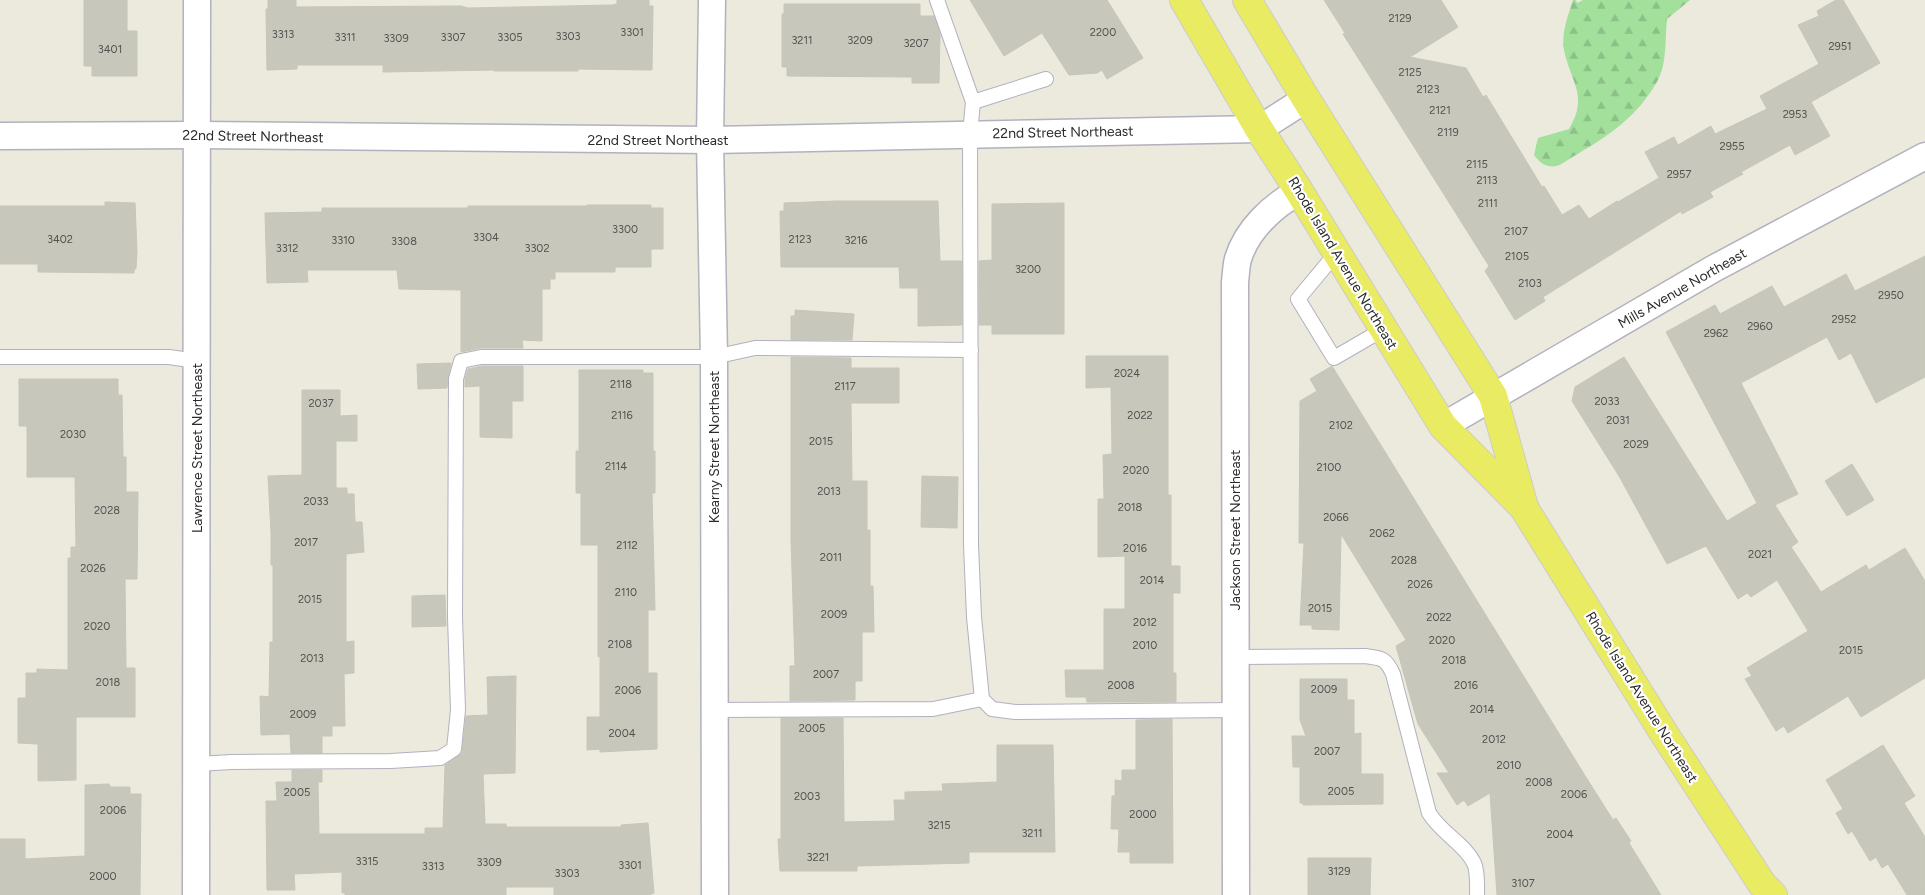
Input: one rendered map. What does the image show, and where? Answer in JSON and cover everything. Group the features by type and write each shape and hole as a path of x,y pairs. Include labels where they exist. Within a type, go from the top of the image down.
{"main road":[{"name":"Rhode Island Avenue Northeast","path":"1184,0 1259,129 1337,252 1443,426 1524,508 1665,735 1766,891"},
{"name":"Rhode Island Avenue Northeast","path":"1247,0 1306,99 1493,396 1524,508"}],"street":[{"name":"Lawrence Street Northeast","path":"196,895 197,0"},
{"name":"Kearny Street Northeast","path":"712,0 710,140 714,357 715,895"},
{"path":"1259,129 1306,99"},
{"name":"22nd Street Northeast","path":"0,136 197,135 710,140 1259,129"},
{"name":"Mills Avenue Northeast","path":"1443,426 1713,269 1925,156"},
{"name":"Jackson Street Northeast","path":"1236,895 1235,282 1238,260 1253,230 1282,200 1299,191"}],"lane":[{"path":"938,0 973,102 970,134 971,545 974,617 982,699 992,709 1015,712 1236,710"},
{"path":"973,102 1046,79"},
{"path":"1337,252 1298,299 1334,358 1384,329"},
{"path":"197,764 391,761 440,758 454,749 458,710 455,616 456,380 461,361 482,357 714,357 755,348 971,350"},
{"path":"0,357 169,357 197,361"},
{"path":"1236,657 1365,656 1380,658 1388,663 1393,674 1429,813 1436,825 1467,853 1475,865 1477,895"},
{"path":"715,710 933,709 982,699"}],"green space":[{"path":"1573,0 1576,0 1577,3 1583,0 1690,0 1667,19 1661,73 1650,93 1641,104 1622,124 1601,140 1561,164 1549,166 1541,162 1534,155 1538,138 1569,129 1578,107 1577,90 1563,44 1565,25"}],"building":[{"path":"84,0 127,0 127,31 137,31 137,76 92,76 92,66 84,66"},
{"path":"268,0 296,0 296,7 461,6 468,8 613,5 617,4 617,0 649,0 649,6 653,6 652,70 578,69 578,71 383,72 383,65 297,65 297,69 267,70 266,9 268,9"},
{"path":"970,0 1107,0 1143,58 1107,79 1102,70 1097,73 1069,75 1042,33 1004,56"},
{"path":"1324,0 1441,0 1458,27 1410,57 1466,68 1483,97 1486,95 1542,187 1544,186 1562,215 1579,205 1589,219 1659,178 1645,152 1674,137 1678,145 1711,126 1715,134 1767,109 1760,96 1819,64 1798,25 1819,16 1817,11 1836,0 1843,0 1880,63 1811,102 1830,136 1795,155 1790,145 1741,172 1743,174 1710,192 1713,197 1682,214 1681,211 1543,297 1545,301 1515,320 1485,271 1489,266 1343,34 1345,33"},
{"path":"784,4 920,4 920,16 934,16 940,34 939,83 912,83 912,77 787,76 787,67 782,67 782,14 784,14"},
{"path":"938,201 940,261 962,261 962,325 918,326 918,288 900,288 899,267 781,267 780,211 784,211 784,203"},
{"path":"105,202 135,203 137,252 134,273 38,272 38,264 0,264 0,206 105,206"},
{"path":"1064,203 1064,334 992,334 992,325 979,325 979,261 992,260 992,204"},
{"path":"651,205 651,208 663,208 663,249 651,249 651,267 615,267 615,272 555,272 555,279 550,279 550,289 542,289 542,341 522,340 523,348 481,348 461,352 461,290 399,289 397,270 307,270 308,282 267,283 265,213 322,212 322,208 468,208 468,206"},
{"path":"1925,256 1925,377 1876,403 1851,353 1839,360 1827,337 1741,383 1798,494 1775,505 1798,542 1791,547 1821,592 1866,565 1869,570 1905,548 1925,581 1925,678 1861,717 1848,696 1788,733 1784,726 1776,731 1745,679 1752,676 1747,668 1808,631 1777,580 1751,597 1747,593 1738,599 1706,546 1667,564 1619,476 1572,401 1575,387 1624,357 1727,521 1757,503 1666,332 1715,305 1720,314 1772,286 1784,307 1846,274 1855,291"},
{"path":"795,310 854,314 852,340 791,340 791,316 795,316"},
{"path":"1086,356 1168,356 1168,495 1171,495 1171,566 1180,566 1180,593 1173,593 1173,673 1176,673 1176,702 1087,702 1086,697 1066,697 1065,670 1104,670 1104,609 1125,609 1125,556 1098,557 1098,499 1104,499 1103,455 1112,454 1111,387 1086,388"},
{"path":"791,357 851,358 851,368 899,368 899,403 851,403 852,481 867,481 867,530 870,530 870,586 873,586 874,632 862,632 862,681 855,681 855,700 790,701 790,666 795,666 791,539"},
{"path":"451,363 447,388 418,389 417,364"},
{"path":"482,366 523,366 523,401 512,401 512,438 480,437 480,386 465,387 465,380 468,369"},
{"path":"1332,366 1584,774 1613,820 1616,818 1631,841 1629,843 1661,895 1497,895 1490,793 1468,806 1464,800 1457,805 1437,773 1449,773 1418,724 1396,646 1406,640 1341,534 1339,630 1312,629 1312,625 1300,625 1304,543 1299,543 1300,401 1317,391 1310,379"},
{"path":"579,370 643,370 643,373 653,373 655,493 652,493 655,610 648,610 648,673 657,673 657,749 600,752 600,749 587,750 587,717 600,717 598,545 581,545 581,493 576,493 576,451 579,451"},
{"path":"19,379 118,379 118,395 122,395 123,457 126,457 126,492 138,492 137,579 125,579 126,668 135,668 135,717 76,717 76,780 38,781 38,744 18,743 18,698 26,698 26,673 37,673 37,669 68,670 68,558 71,558 71,547 76,547 75,477 27,477 27,426 19,426"},
{"path":"302,390 340,390 340,416 357,415 357,441 336,441 336,488 347,488 347,494 354,494 355,522 362,522 364,552 346,554 346,642 354,641 354,673 344,674 345,726 332,726 332,736 322,736 322,753 291,753 290,734 261,735 260,696 269,697 270,642 273,642 273,565 271,565 268,476 302,475"},
{"path":"1852,464 1874,500 1847,516 1825,481"},
{"path":"922,476 958,477 957,528 921,527"},
{"path":"445,595 446,626 412,627 412,596"},
{"path":"516,676 515,773 483,774 485,824 506,824 506,827 621,827 621,825 648,823 654,893 649,895 554,895 554,887 506,887 506,895 345,895 345,893 342,893 342,872 294,874 295,890 267,890 266,801 277,801 276,782 292,782 292,770 322,770 322,782 318,782 319,834 425,834 425,828 443,828 445,765 462,753 466,716 488,715 487,677"},
{"path":"1300,679 1347,679 1347,700 1354,700 1354,734 1361,733 1361,774 1383,774 1383,804 1303,805 1303,803 1300,803 1300,767 1293,767 1292,736 1306,736 1300,720"},
{"path":"781,718 843,718 844,822 895,821 894,800 905,800 905,792 943,791 942,784 997,782 997,745 1053,745 1055,852 969,852 969,863 857,866 857,871 780,871 778,839 781,839"},
{"path":"1172,719 1173,863 1130,863 1130,852 1118,852 1119,829 1111,829 1112,796 1115,796 1115,780 1122,781 1122,770 1136,770 1136,720"},
{"path":"1883,745 1915,796 1904,803 1925,837 1925,895 1907,895 1888,864 1882,868 1876,857 1870,861 1852,831 1848,834 1836,813 1843,809 1826,780"},
{"path":"109,784 110,787 130,787 130,794 141,794 140,895 0,895 0,839 25,839 25,859 85,856 85,785"},
{"path":"1308,858 1371,858 1370,895 1308,895"}]}
